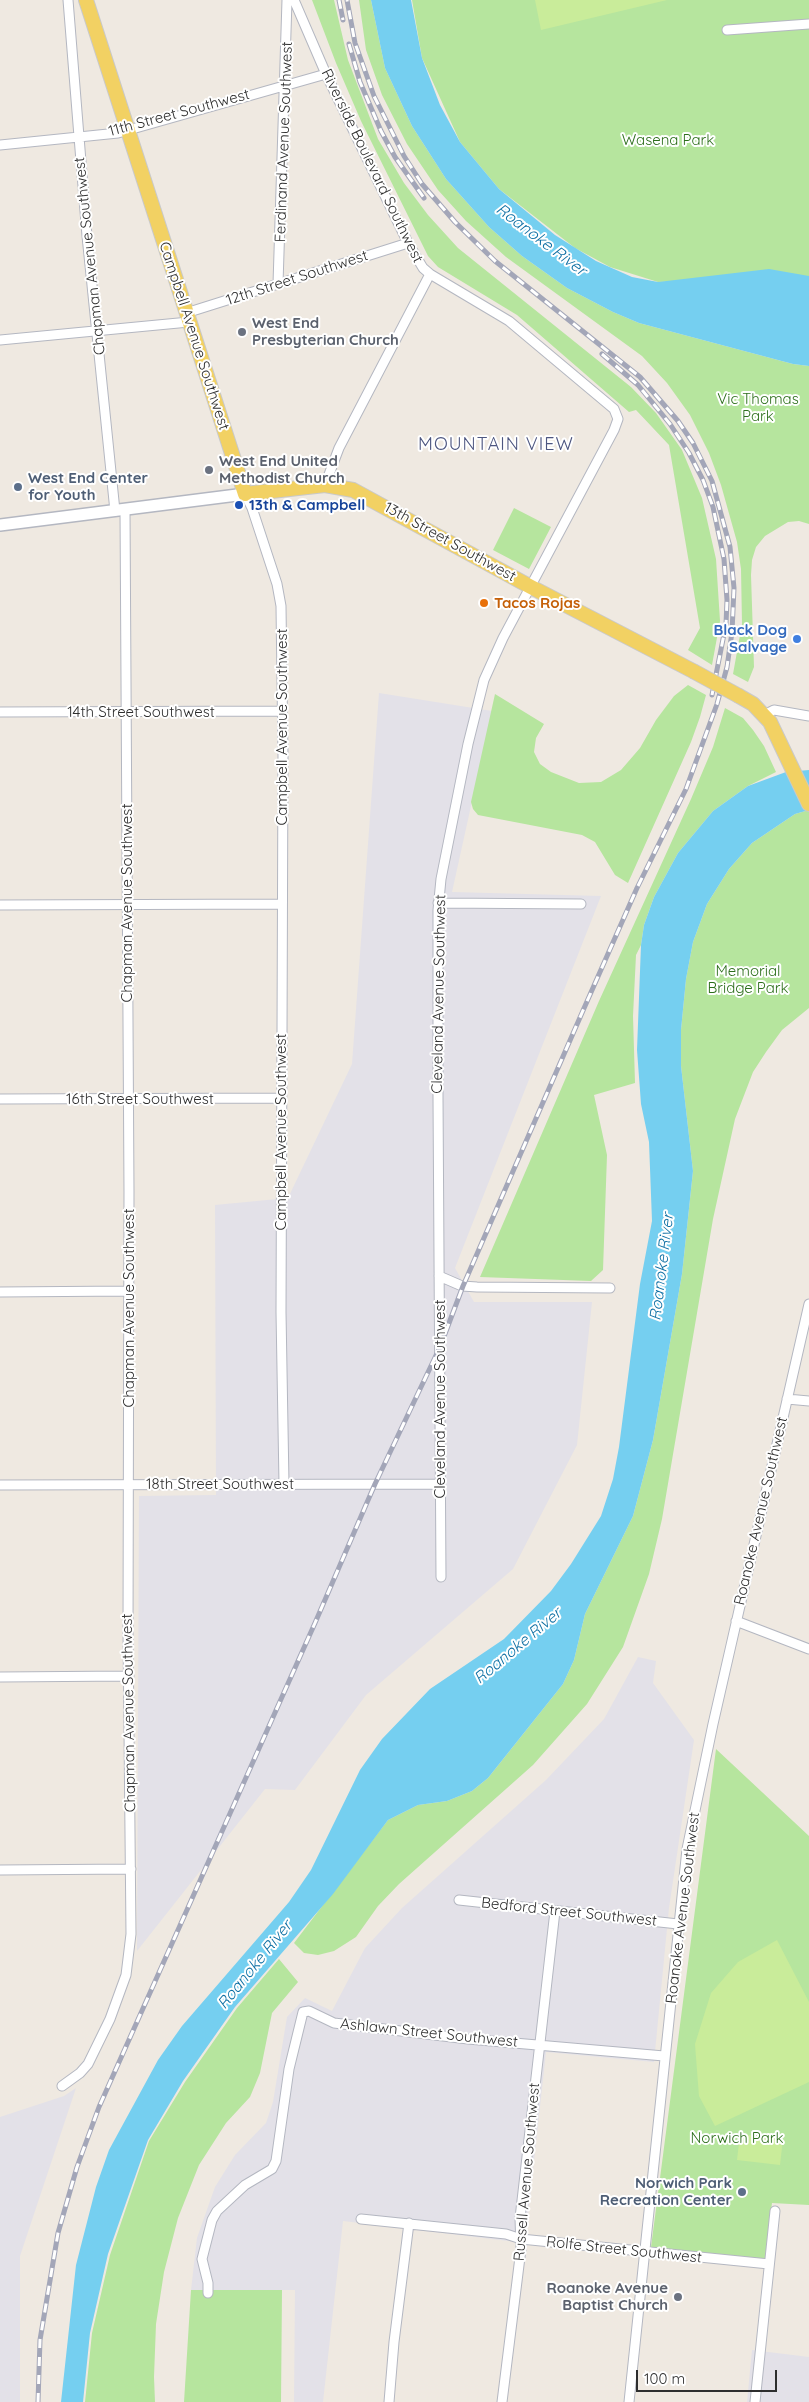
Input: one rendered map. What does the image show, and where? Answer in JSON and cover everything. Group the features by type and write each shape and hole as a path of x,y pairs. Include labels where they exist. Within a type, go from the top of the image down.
{"main road":[{"name":"Campbell Avenue Southwest","path":"86,0 245,494"},
{"name":"13th Street Southwest","path":"0,525 325,485 353,490 531,587 753,704 764,715 780,741 809,804"}],"street":[{"name":"Chapman Avenue Southwest","path":"62,2086 80,2073 88,2064 122,1990 130,1955 127,712 120,511 98,331 78,137 68,0"},
{"name":"Ferdinand Avenue Southwest","path":"278,284 288,0"},
{"name":"Riverside Boulevard Southwest","path":"294,0 326,74 408,243 423,268 509,321 614,410 618,419"},
{"path":"727,30 809,24"},
{"name":"11th Street Southwest","path":"0,145 128,131 326,74"},
{"name":"12th Street Southwest","path":"0,340 98,331 188,318 278,284 408,243"},
{"path":"325,485 336,453 430,274"},
{"name":"Cleveland Avenue Southwest","path":"441,1577 438,903 441,879 467,748 484,680 499,647 614,430 618,419"},
{"name":"Campbell Avenue Southwest","path":"245,494 252,508 279,592 282,711 281,1098 284,1484"},
{"path":"764,715 774,710 809,716"},
{"name":"14th Street Southwest","path":"0,712 282,711"},
{"path":"438,903 581,904"},
{"path":"0,905 282,904"},
{"name":"16th Street Southwest","path":"0,1099 281,1098"},
{"path":"439,1276 462,1286 477,1288 610,1288"},
{"path":"0,1292 128,1291"},
{"name":"Roanoke Avenue Southwest","path":"629,2402 678,1924 691,1826 809,1304"},
{"path":"787,1399 809,1401"},
{"name":"18th Street Southwest","path":"0,1485 440,1484"},
{"path":"736,1621 809,1649"},
{"path":"0,1677 128,1676"},
{"path":"0,1870 130,1870"},
{"name":"Bedford Street Southwest","path":"459,1900 678,1924"},
{"name":"Russell Avenue Southwest","path":"502,2402 521,2239 520,2218 555,1911"},
{"name":"Ashlawn Street Southwest","path":"208,2293 208,2284 202,2259 212,2220 217,2211 245,2185 272,2169 276,2161 289,2069 303,2012 309,2011 334,2023 468,2039 664,2056"},
{"path":"756,2402 775,2211"},
{"name":"Rolfe Street Southwest","path":"361,2219 506,2234 521,2239 769,2264"},
{"path":"389,2402 409,2223"}],"shaded area":[{"path":"379,693 492,711 452,892 601,896 455,1268 474,1302 592,1302 577,1445 513,1569 366,1695 295,1790 265,1789 137,1951 139,1496 216,1495 215,1205 288,1198 352,1064"},
{"path":"638,1657 656,1661 653,1683 694,1740 669,1908 654,2062 546,2052 525,2243 343,2221 323,2402 294,2402 295,2290 191,2290 197,2238 215,2187 235,2155 266,2123 273,2102 287,2017 305,1998 332,2011 365,1948 402,1908 546,1780 604,1719"},
{"path":"76,2088 20,2256 20,2402 0,2402 0,2117 64,2096"},
{"path":"752,2350 809,2357 809,2402 747,2402"}],"green space":[{"path":"312,0 334,0 348,60 378,139 404,183 428,215 458,248 631,387 656,413 682,450 702,498 716,559 720,621 712,665 688,650 700,628 669,445 636,410 629,412 517,315 438,267 428,256 361,121"},
{"name":"Vic Thomas Park","path":"359,0 371,0 385,68 412,126 446,179 489,227 522,256 567,288 639,323 793,364 809,366 809,524 799,521 788,522 765,536 756,547 752,560 751,575 754,667 748,682 733,674 742,624 741,569 737,542 721,485 709,453 690,415 667,383 642,356 506,257 466,221 438,190 407,144 382,95 366,50"},
{"name":"Wasena Park","path":"412,0 809,0 809,277 658,282 610,267 575,248 499,189 460,142 422,58"},
{"path":"535,0 667,0 541,30"},
{"path":"514,508 551,527 529,569 493,550"},
{"path":"688,685 706,695 700,717 691,742 628,883 615,875 595,842 582,835 478,815 473,809 471,802 495,694 544,724 536,738 534,752 540,764 551,772 579,783 601,782 621,770 640,748 656,720 674,696"},
{"path":"725,708 743,718 753,730 764,746 776,772 748,786 713,811 678,853 654,897 644,925 641,945 636,955 633,1016 635,1083 594,1095 607,1155 603,1270 591,1281 480,1277 599,1001 691,799 713,747"},
{"name":"Memorial Bridge Park","path":"809,810 809,1008 782,1030 766,1052 753,1072 735,1119 713,1219 662,1519 649,1574 623,1647 587,1704 533,1765 399,1884 378,1906 356,1937 334,1951 318,1955 304,1953 294,1943 388,1820 418,1805 447,1801 472,1791 488,1778 563,1684 574,1660 585,1614 633,1516 653,1440 682,1274 693,1171 681,1066 681,1030 686,979 693,942 707,904 729,869 752,843 795,814"},
{"name":"Norwich Park","path":"716,1749 809,1836 809,2205 772,2203 765,2259 651,2247"},
{"path":"777,1940 809,2002 809,2082 715,2126 699,2096 695,2044 711,1993 738,1962"},
{"path":"279,1959 298,1982 272,2013 260,2073 250,2097 226,2123 199,2165 178,2218 164,2272 156,2324 155,2402 85,2402 92,2333 110,2255 149,2141 185,2082 237,2008"},
{"path":"740,2134 783,2139 780,2165 737,2160"},
{"path":"191,2290 282,2290 281,2402 184,2402"}],"water":[{"name":"Roanoke River","path":"371,0 411,0 422,58 440,105 460,142 499,189 555,235 596,261 632,277 658,282 769,269 809,276 809,366 793,364 639,323 567,288 522,256 489,227 446,179 412,126 385,68"},
{"name":"Roanoke River","path":"809,770 809,810 795,814 752,843 729,869 707,904 693,942 686,979 681,1030 681,1066 693,1171 682,1274 653,1440 633,1516 585,1614 574,1660 563,1684 488,1778 472,1791 447,1801 418,1805 388,1820 333,1894 235,2007 183,2081 148,2140 108,2254 90,2333 83,2402 61,2402 76,2265 96,2187 109,2150 158,2060 182,2026 289,1902 311,1870 360,1770 382,1739 430,1689 504,1639 551,1591 571,1564 601,1516 613,1479 619,1447 640,1284 652,1221 649,1142 641,1104 637,1050 641,945 644,925 654,897 678,853 713,811 748,786 786,772"}],"railway":[{"path":"339,0 343,20"},
{"path":"38,2402 40,2340 58,2233 77,2167 99,2107 375,1484 440,1347 463,1286 637,888 686,789 717,704 727,667 732,632 734,588 730,547 712,481 693,443 678,421 640,377 495,261 455,222 422,184 404,156 374,96 355,43 347,0"},
{"path":"349,44 360,82 381,131 395,157 424,198"},
{"path":"602,354 638,385 670,424 689,453 703,480 713,507 724,559 727,600 726,624 712,695"}],"place":[{"name":"West End Presbyterian Church","path":"242,332"},
{"name":"West End United Methodist Church","path":"209,470"},
{"name":"West End Center for Youth","path":"18,487"},
{"name":"13th & Campbell","path":"239,505"},
{"name":"Tacos Rojas","path":"484,603"},
{"name":"Black Dog Salvage","path":"797,639"},
{"name":"Norwich Park Recreation Center","path":"742,2192"},
{"name":"Roanoke Avenue Baptist Church","path":"678,2297"}],"district":[{"name":"MOUNTAIN VIEW","path":"496,445"}]}
